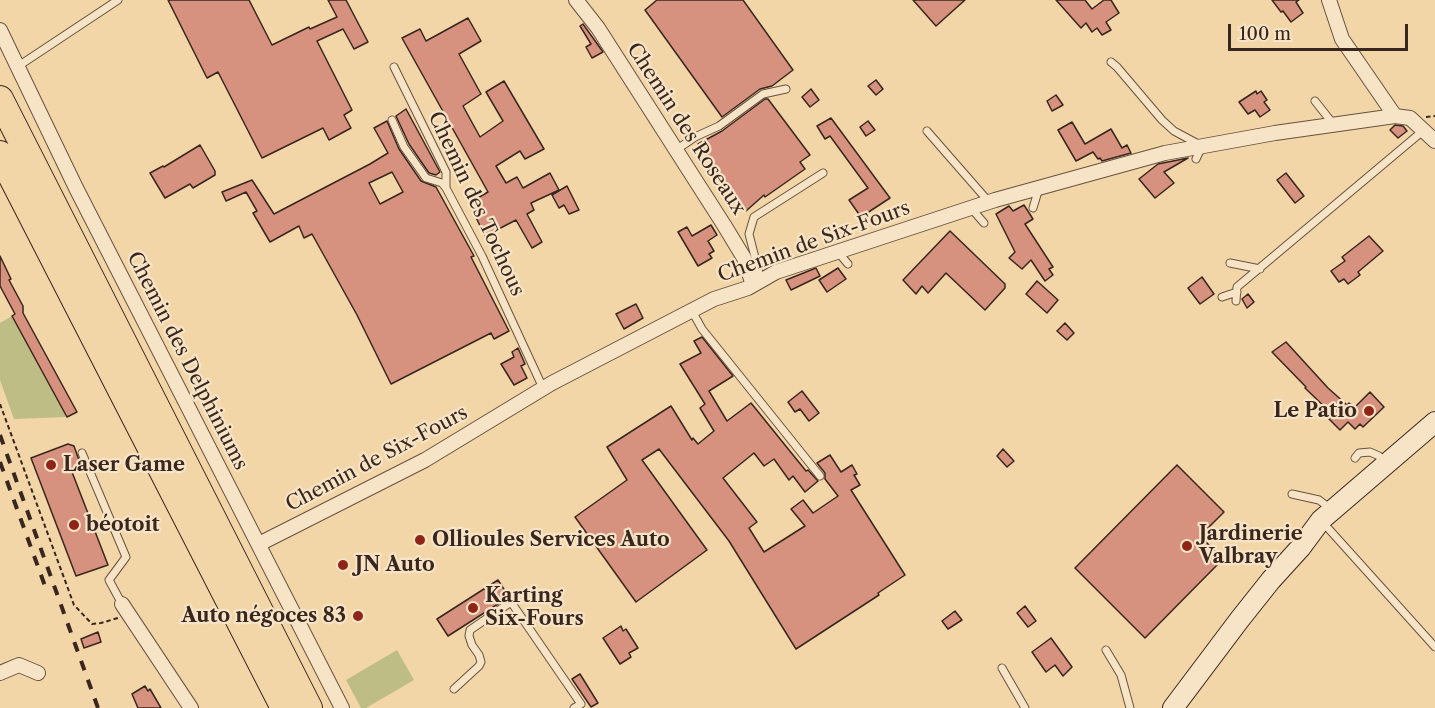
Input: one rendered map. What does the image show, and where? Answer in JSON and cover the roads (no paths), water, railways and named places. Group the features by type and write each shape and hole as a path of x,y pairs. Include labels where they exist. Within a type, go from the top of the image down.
{"highway":[{"path":"0,99 309,708"},
{"path":"0,154 284,708"}],"main road":[{"path":"1330,518 1385,464 1435,422"},
{"path":"1173,708 1246,611 1322,520 1330,518 1435,437"}],"street":[{"name":"Chemin des Roseaux","path":"576,0 598,28 744,258 757,283"},
{"path":"1329,0 1342,39 1399,116 1410,117 1435,141"},
{"name":"Chemin des Delphiniums","path":"0,30 76,188 342,708"},
{"name":"Chemin de Six-Fours","path":"259,543 425,460 543,388 714,299 757,283 776,272 1089,171 1165,153 1199,153 1261,130 1334,125 1399,116"},
{"path":"126,608 191,708"},
{"path":"0,674 19,665 38,673"}],"lane":[{"path":"16,67 118,0"},
{"path":"1111,62 1118,67 1162,120 1199,153"},
{"name":"Chemin des Tochous","path":"394,67 446,172 446,188 482,256 543,388"},
{"path":"676,150 695,137 719,126 763,94 786,89"},
{"path":"1315,101 1334,125"},
{"path":"392,120 404,147 426,178 442,183 446,188"},
{"path":"1236,301 1237,287 1424,130"},
{"path":"927,131 989,202"},
{"path":"757,283 749,234 754,217 823,173"},
{"path":"1033,208 1039,188"},
{"path":"971,208 984,223"},
{"path":"838,252 848,264"},
{"path":"1230,263 1260,269"},
{"path":"1222,297 1237,292"},
{"path":"692,311 702,329 739,379 820,476"},
{"path":"1355,458 1359,453 1370,452 1379,456 1385,464"},
{"path":"82,453 126,557 109,580 126,608"},
{"path":"1292,494 1319,500 1330,518 1435,647"},
{"path":"454,689 481,662 469,636 470,630 512,602 581,704 574,708"},
{"path":"1106,650 1121,675 1130,708"},
{"path":"1002,668 1025,708"}],"railway":[{"path":"0,435 98,708"},
{"path":"0,462 45,586"}],"place":[{"name":"Le Patio","path":"1369,411"},
{"name":"Laser Game","path":"51,465"},
{"name":"béotoit","path":"74,525"},
{"name":"Ollioules Services Auto","path":"420,540"},
{"name":"Jardinerie Valbray","path":"1187,546"},
{"name":"JN Auto","path":"343,565"},
{"name":"Karting Six-Fours","path":"473,608"},
{"name":"Auto négoces 83","path":"358,616"}]}
